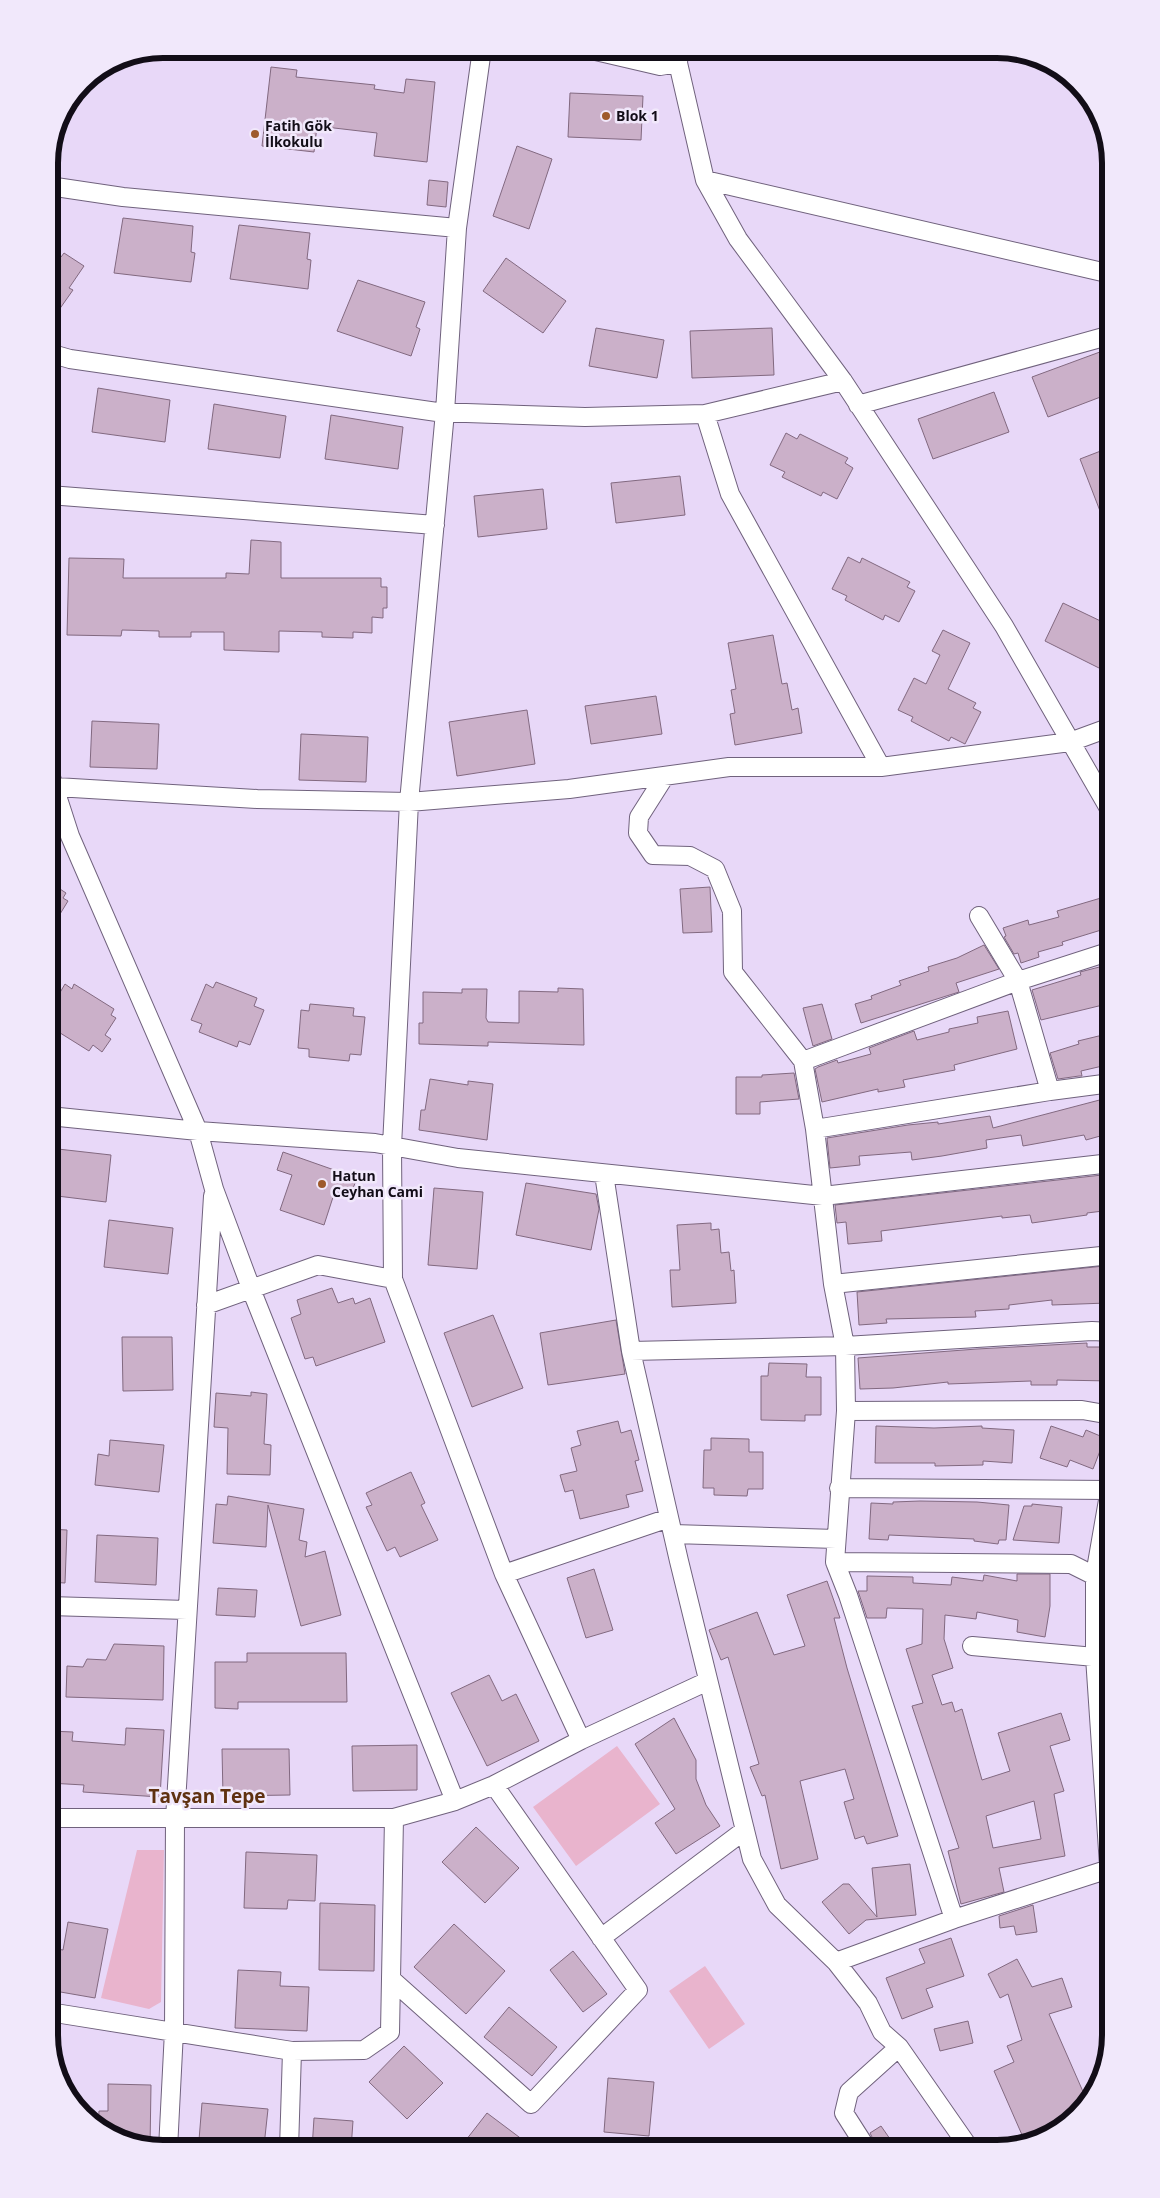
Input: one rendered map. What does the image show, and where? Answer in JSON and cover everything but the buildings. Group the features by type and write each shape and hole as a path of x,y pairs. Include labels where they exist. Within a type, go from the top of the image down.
{"street":[{"path":"481,58 457,228 446,412 409,802 392,1146 394,1279 504,1574 581,1740"},
{"path":"625,58 660,66 675,58"},
{"path":"679,58 705,180 738,239 843,381 1004,626 1102,797"},
{"path":"705,180 1102,272"},
{"path":"58,187 123,196 457,228"},
{"path":"858,405 1102,337"},
{"path":"58,356 70,359 446,412 585,417 705,414 843,381"},
{"path":"705,414 730,494 881,767"},
{"path":"58,496 435,526"},
{"path":"58,787 257,799 409,802 569,789 729,767 881,767 1070,742 1102,730"},
{"path":"665,776 639,817 638,833 653,855 690,856 716,869 732,911 733,972 803,1061 815,1129 833,1284 845,1346 846,1411 835,1562 848,1594 954,1919"},
{"path":"58,794 70,836 198,1131 214,1189 251,1289 455,1801"},
{"path":"979,916 1018,980 1050,1091"},
{"path":"803,1061 1018,980 1102,955"},
{"path":"815,1129 1102,1084"},
{"path":"58,1117 198,1131 375,1143 458,1158 823,1196 1102,1164"},
{"path":"604,1174 631,1351 671,1526 752,1859 777,1905 836,1962 868,2003 882,2032 898,2047 964,2140"},
{"path":"168,2140 174,2031 175,1819 214,1189"},
{"path":"833,1284 1102,1256"},
{"path":"206,1305 318,1265 394,1279"},
{"path":"631,1351 845,1346 1082,1331 1102,1332"},
{"path":"846,1411 1082,1410 1102,1414"},
{"path":"839,1488 1102,1487"},
{"path":"504,1574 671,1526 836,1539"},
{"path":"1102,1542 1095,1575 1095,1657 1102,1763"},
{"path":"835,1562 1071,1564 1102,1579"},
{"path":"58,1606 187,1610"},
{"path":"972,1646 1095,1657 1102,1660"},
{"path":"58,1818 394,1818 455,1801 494,1785 581,1740 708,1681"},
{"path":"391,1979 531,2104 638,1990 494,1785"},
{"path":"58,2013 292,2051 364,2050 390,2032 394,1818"},
{"path":"602,1938 745,1830"},
{"path":"836,1962 954,1919 1102,1871"},
{"path":"861,2140 844,2113 849,2092 898,2047"},
{"path":"289,2140 292,2051"}],"shaded area":[{"path":"617,1746 660,1804 576,1866 533,1807"},
{"path":"137,1850 164,1850 161,2002 149,2009 101,1998"},
{"path":"705,1966 745,2024 709,2049 669,1991"}],"place":[{"name":"Blok 1","path":"606,116"},
{"name":"Fatih Gök İlkokulu","path":"255,134"},
{"name":"Hatun Ceyhan Cami","path":"322,1184"}],"district":[{"name":"Tavşan Tepe","path":"207,1796"}]}
